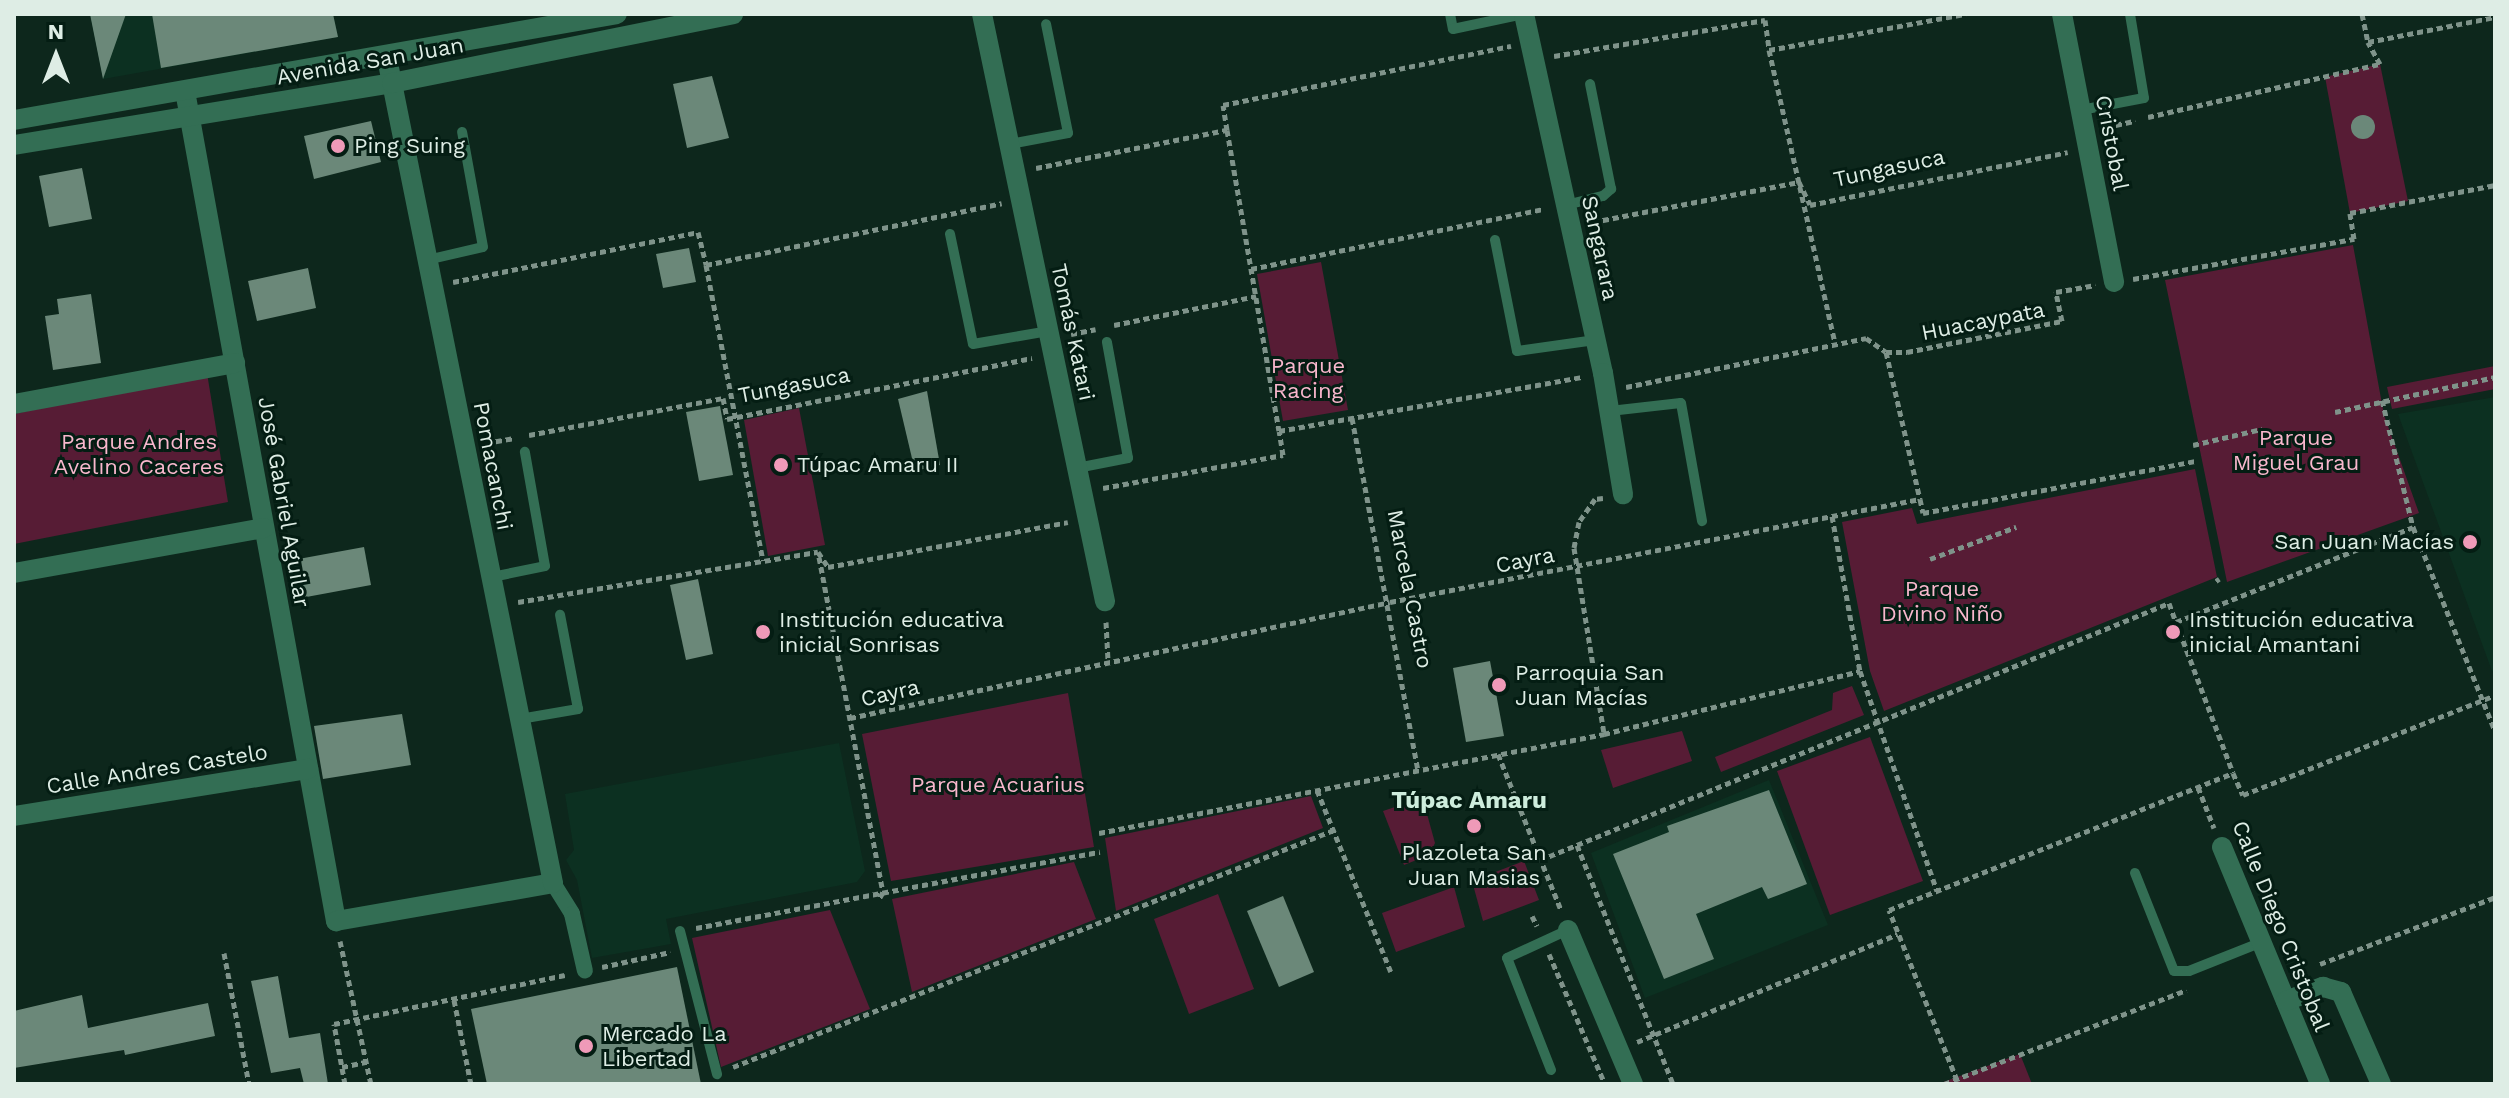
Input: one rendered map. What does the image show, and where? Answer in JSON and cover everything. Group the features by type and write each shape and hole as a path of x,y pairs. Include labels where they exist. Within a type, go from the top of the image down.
{"street":[{"name":"Avenida San Juan","path":"14,145 392,83 733,14"},
{"name":"Tomás Katari","path":"982,14 1105,601"},
{"name":"Sangarara","path":"1524,14 1606,392 1623,494"},
{"name":"Cristobal","path":"2062,14 2114,282"},
{"name":"Avenida San Juan","path":"14,120 387,58 611,15"},
{"name":"Pomacanchi","path":"387,58 553,883"},
{"name":"José Gabriel Aguilar","path":"185,91 336,921"},
{"path":"14,404 235,363"},
{"path":"14,573 264,528"},
{"name":"Calle Andres Castelo","path":"14,816 308,769"},
{"name":"Calle Diego Cristobal","path":"2222,847 2320,1084"},
{"path":"336,921 553,883 572,914 585,971"},
{"path":"1568,930 1633,1084"},
{"path":"2286,1001 2323,987 2341,992 2381,1084"}],"lane":[{"path":"1450,14 1453,29 1524,14"},
{"path":"2081,110 2144,98 2130,14"},
{"path":"1010,144 1068,133 1046,24"},
{"path":"1566,205 1603,196 1611,189 1590,84"},
{"path":"427,260 483,247 462,132"},
{"path":"950,234 973,344 1051,341"},
{"path":"1495,240 1517,351 1595,340"},
{"path":"1077,468 1128,458 1107,342"},
{"path":"1606,392 1681,403 1702,521"},
{"path":"492,577 545,566 525,452"},
{"path":"520,719 578,709 560,615"},
{"path":"2135,873 2174,971 2189,971 2262,942"},
{"path":"1551,1070 1507,958 1568,930"},
{"path":"680,931 717,1074"}],"path":[{"path":"1769,50 1966,14"},
{"path":"2362,14 2368,42 2495,17"},
{"path":"1082,492 1283,455 1223,105 1532,50 1765,20 1769,50 1835,342"},
{"name":"Tungasuca","path":"1799,182 1810,205 2087,140 2380,64 2368,42"},
{"path":"1016,172 1227,130"},
{"path":"1571,226 1799,182"},
{"name":"Huacaypata","path":"1279,431 1352,418 1606,392 1835,342 1866,338 1886,352 2062,321 2056,292 2354,239 2350,213 2495,185"},
{"path":"706,265 1021,199"},
{"path":"1251,269 1566,205"},
{"path":"433,286 698,232 763,561"},
{"name":"Tungasuca","path":"465,447 723,398 727,419 1051,341 1256,296"},
{"path":"1886,352 1920,499"},
{"path":"2335,412 2495,377"},
{"path":"2382,400 2413,527 2495,731"},
{"name":"Marcela Castro","path":"1352,418 1390,602 1418,770"},
{"path":"2193,445 2262,429"},
{"name":"Cayra","path":"850,718 1390,602 1920,499 1923,513 2196,461"},
{"path":"1604,734 1574,567 1579,522 1595,499 1623,494"},
{"path":"1832,516 1860,671 1937,891"},
{"path":"818,552 828,567 1088,518"},
{"path":"1930,559 2016,527"},
{"path":"2176,622 2413,527"},
{"path":"497,605 818,552"},
{"path":"818,552 883,892 879,899"},
{"path":"1105,601 1108,661"},
{"path":"1540,860 2171,602 2243,795 2495,695"},
{"path":"1099,833 1604,734 1860,671"},
{"path":"1498,754 1568,930"},
{"path":"1957,1080 1889,910 2233,773"},
{"name":"Calle Diego Cristobal","path":"2198,787 2222,847"},
{"path":"1317,790 1391,972"},
{"path":"717,1074 1334,830"},
{"path":"1577,845 1673,1084"},
{"path":"680,931 1100,852"},
{"path":"2277,980 2495,897"},
{"path":"1532,916 1604,1082"},
{"path":"336,921 371,1084"},
{"path":"1619,1049 1898,934"},
{"path":"345,1084 334,1024 683,949"},
{"path":"224,953 249,1084"},
{"path":"1944,1084 2194,987"},
{"path":"454,1000 471,1084"},
{"path":"342,1067 366,1062"}],"shaded area":[{"path":"90,14 333,14 338,37 103,79"},
{"name":"San Juan Macías","path":"2495,397 2495,669 2492,671 2398,414"},
{"path":"839,743 865,871 857,882 666,919 671,944 592,958 577,880 566,860 574,850 565,794"},
{"path":"1769,780 1828,925 1645,998 1591,853"}],"green space":[{"path":"2380,64 2408,201 2350,213 2325,77"},
{"name":"Parque Miguel Grau","path":"2353,245 2384,415 2419,513 2227,582 2165,280"},
{"name":"Parque Racing","path":"1321,262 1348,410 1283,421 1257,274"},
{"path":"2495,366 2495,389 2392,409 2387,387"},
{"name":"Parque Andres Avelino Caceres","path":"207,373 228,502 14,544 14,414"},
{"path":"799,408 825,545 768,556 744,420"},
{"name":"Parque Divino Niño","path":"2195,469 2217,577 1884,711 1870,671 1842,522 1912,508 1917,524"},
{"path":"1852,686 1864,715 1721,772 1715,757 1832,710 1833,693"},
{"name":"Parque Acuarius","path":"1068,693 1094,847 891,881 862,734"},
{"path":"1682,731 1692,761 1613,788 1601,750"},
{"path":"1870,737 1923,881 1830,915 1777,771"},
{"path":"1311,796 1323,828 1116,911 1105,838"},
{"path":"1410,802 1427,814 1435,843 1429,855 1404,865 1383,811"},
{"path":"1524,861 1539,900 1483,921 1472,881"},
{"path":"1074,862 1096,919 912,992 892,899"},
{"path":"1454,887 1465,927 1396,952 1382,913"},
{"path":"1218,894 1254,989 1189,1014 1154,919"},
{"path":"830,910 870,1009 721,1067 692,938"},
{"path":"2020,1054 2032,1084 1938,1084"}],"building":[{"path":"90,14 126,14 103,79"},
{"path":"152,14 333,14 338,37 161,68"},
{"path":"712,76 729,138 687,148 673,84"},
{"path":"2363,115 2372,118 2375,127 2372,136 2363,139 2354,136 2351,127 2354,118"},
{"path":"371,121 381,162 314,179 304,136"},
{"path":"82,168 92,219 49,227 39,176"},
{"path":"689,248 696,282 663,288 656,254"},
{"path":"308,268 316,308 257,321 248,281"},
{"path":"91,294 101,363 53,370 45,316 59,314 57,299"},
{"path":"927,391 940,465 915,471 898,399"},
{"path":"720,406 733,475 699,481 686,412"},
{"path":"364,547 371,585 301,598 293,560"},
{"path":"698,579 713,654 686,660 670,585"},
{"path":"1490,661 1504,736 1466,742 1453,668"},
{"path":"402,714 411,765 323,779 314,726"},
{"path":"1769,790 1807,884 1768,899 1762,887 1696,914 1714,959 1664,979 1613,854 1669,832 1667,826"},
{"path":"1283,896 1314,972 1279,987 1247,911"},
{"name":"Mercado La Libertad","path":"677,967 701,1084 487,1084 471,1009"},
{"path":"278,976 289,1038 320,1033 328,1084 304,1084 300,1068 271,1073 251,981"},
{"path":"82,995 88,1028 208,1003 215,1036 125,1055 124,1050 14,1068 14,1011"}],"place":[{"name":"Ping Suing","path":"338,146"},
{"name":"Túpac Amaru II","path":"781,465"},
{"name":"San Juan Macías","path":"2470,542"},
{"name":"Institución educativa inicial Sonrisas","path":"763,632"},
{"name":"Institución educativa inicial Amantani","path":"2173,632"},
{"name":"Parroquia San Juan Macías","path":"1499,685"},
{"name":"Plazoleta San Juan Masias","path":"1474,826"},
{"name":"Mercado La Libertad","path":"586,1046"}],"district":[{"name":"Túpac Amaru","path":"1469,801"}]}
